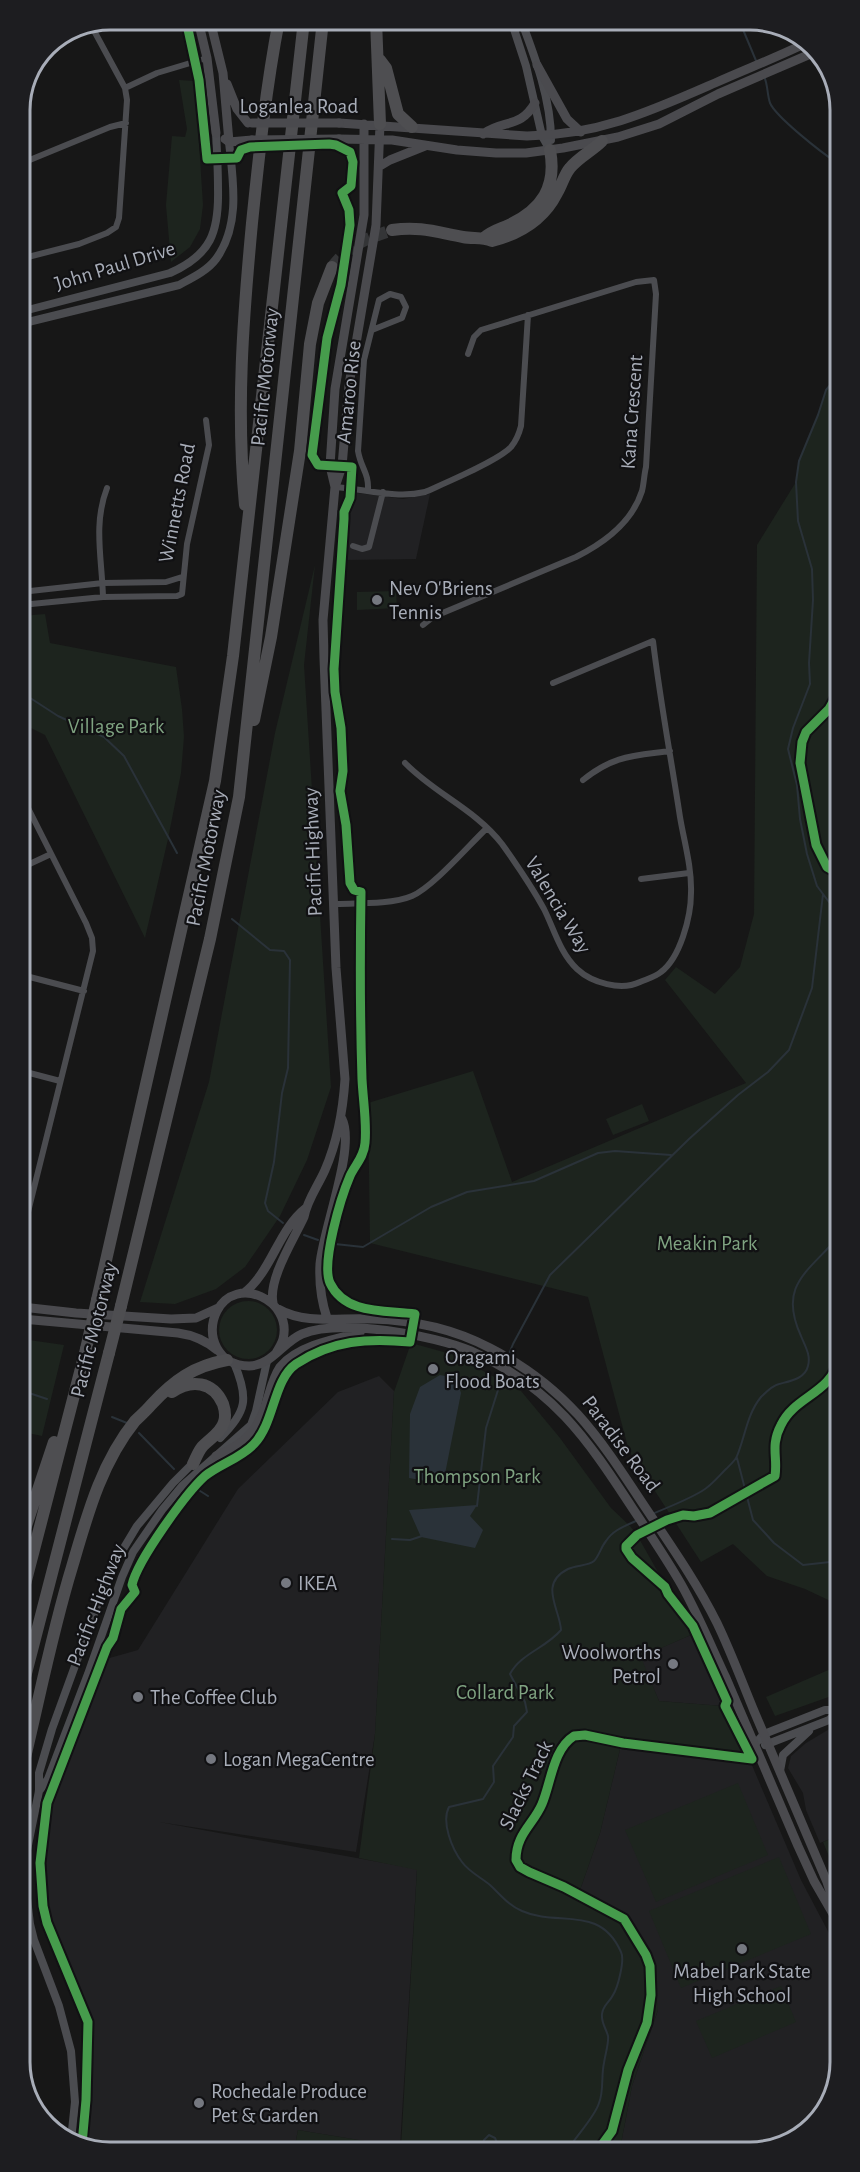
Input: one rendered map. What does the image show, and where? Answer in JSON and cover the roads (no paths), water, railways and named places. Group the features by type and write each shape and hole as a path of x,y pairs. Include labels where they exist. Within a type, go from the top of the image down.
{"highway":[{"path":"247,533 240,449 241,348 258,159 277,30"},
{"name":"Pacific Motorway","path":"30,1565 86,1349 215,780 233,656 303,30"},
{"name":"Pacific Motorway","path":"30,1658 121,1306 210,939 239,797 323,30"},
{"path":"377,30 380,124"},
{"path":"379,55 386,68 398,114 412,127"},
{"path":"392,230 411,227 492,241 502,238 525,228 535,220 553,200 570,168 602,141"},
{"path":"484,238 520,219 538,204 552,180 550,150"},
{"path":"239,797 271,637 285,551 300,451 310,344 318,303 332,267"},
{"path":"30,1514 86,1349"},
{"path":"30,1736 60,1607 93,1498 109,1462 135,1422 161,1393 201,1366 227,1358"},
{"path":"152,1404 178,1388 197,1383 209,1387 220,1398 225,1413 224,1422 219,1431 201,1449 193,1464"}],"main road":[{"path":"200,30 207,58 216,133"},
{"path":"212,30 223,73 237,109 250,123"},
{"name":"Loganlea Road","path":"799,47 623,121 581,132 546,136 483,134 380,124 250,123 228,125 216,133 229,142 364,139 496,153 550,150 602,141 659,124 718,94 808,54"},
{"path":"537,64 567,119 581,132"},
{"path":"223,73 229,142"},
{"path":"483,134 493,127 520,120 531,111 535,103"},
{"name":"Pacific Highway","path":"335,487 330,465 335,389 364,215 364,124"},
{"name":"Pacific Highway","path":"276,1306 272,1288 306,1208 325,1171 342,1119 345,1079 333,904 324,620 335,487 342,466 349,385 376,225 380,124"},
{"path":"380,166 428,145"},
{"path":"327,1318 320,1285 320,1263 344,1154 346,1126 342,1119"},
{"name":"Pacific Highway","path":"244,1293 258,1278 293,1222 306,1208"},
{"path":"30,1308 171,1319 196,1318 218,1307 234,1295 244,1293 260,1295 276,1306 284,1323 283,1339 276,1353 267,1361 250,1366 227,1358 209,1343 193,1335 30,1320"},
{"name":"Paradise Road","path":"276,1306 296,1317 372,1319 414,1323 480,1343 526,1369 573,1407 594,1431 658,1526 688,1572 718,1625 830,1891"},
{"path":"218,1307 212,1322 212,1337 227,1358"},
{"name":"Paradise Road","path":"276,1353 298,1336 316,1330 374,1330 420,1336 475,1353 520,1378 541,1393 578,1429 601,1460 681,1583 700,1620 810,1872 830,1908"},
{"path":"216,1456 235,1448 255,1429 264,1411 275,1377 281,1366 289,1359 320,1344 374,1330"}],"street":[{"path":"514,30 550,150"},
{"path":"525,30 537,64 550,123 546,136"},
{"path":"30,256 79,244 107,233 116,227 119,218 127,100 125,88 95,32"},
{"path":"125,88 157,74 207,58"},
{"path":"30,160 110,127 126,123"},
{"name":"John Paul Drive","path":"30,309 170,273 192,262 203,252 214,236 219,210 216,133"},
{"name":"John Paul Drive","path":"30,322 179,285 199,274 216,260 228,238 233,213 229,142"},
{"name":"Kana Crescent","path":"423,625 433,617 597,546 631,513 642,491 646,467 656,306 654,280 636,282 481,330 474,338 468,354"},
{"name":"Amaroo Rise","path":"368,491 369,476 362,466 358,452 364,360 379,300 390,294 401,297 406,307 402,318 372,330"},
{"path":"335,487 404,495 425,492 498,457 509,449 517,439 521,426 528,315"},
{"name":"Winnetts Road","path":"103,597 177,596 182,592 187,544 209,445 206,420"},
{"path":"30,604 103,597 98,525 100,504 107,488"},
{"path":"353,546 362,549 369,547 383,492"},
{"path":"30,590 103,583 166,582 182,577"},
{"name":"Valencia Way","path":"405,763 421,780 471,812 501,844 535,894 568,960 578,970 589,978 606,984 636,984 662,972 675,955 692,895 653,641 553,683"},
{"path":"583,780 614,759 670,751"},
{"path":"30,812 92,938 93,951 30,1204"},
{"path":"333,904 396,901 411,897 424,890 487,828"},
{"path":"30,864 51,854"},
{"path":"640,879 689,873"},
{"path":"30,977 84,991"},
{"path":"30,1073 60,1081"},
{"name":"Pacific Highway","path":"30,1833 39,1791 39,1773 52,1729 103,1589 116,1562 137,1526 193,1464 234,1424 242,1410 244,1395 227,1358"},
{"name":"Pacific Highway","path":"39,1791 48,1779 132,1552 183,1486 251,1425 267,1361"},
{"path":"755,1744 764,1734 830,1710"},
{"path":"755,1744 769,1745 830,1719"},
{"path":"779,1771 783,1755 814,1726"},
{"name":"Pacific Highway","path":"30,1924 59,2006 70,2051 75,2102 72,2132"}],"waterway":[{"path":"743,30 757,63"},
{"path":"764,76 770,103 774,109 800,134 830,158"},
{"path":"830,385 826,390 799,461 796,482 798,521 812,569 813,600 810,684 793,728 788,749 797,785 800,819 807,854 817,886 830,903"},
{"path":"30,698 58,716 104,737 124,756 177,853"},
{"path":"509,1354 550,1275 689,1139 738,1095 768,1072 789,1050 812,988 823,894"},
{"path":"232,919 270,950 284,951 290,960 288,1068 282,1093 274,1162 265,1203 268,1211 283,1223"},
{"path":"335,1244 363,1247 431,1207 467,1192 534,1181 598,1153 615,1151 671,1155"},
{"path":"304,1235 318,1240"},
{"path":"652,1514 690,1497 711,1484 736,1458 749,1418 761,1397 775,1386 804,1374 809,1362 795,1318 793,1303 795,1291 808,1269 830,1246"},
{"path":"477,1506 486,1428 504,1371"},
{"path":"30,1393 47,1399"},
{"path":"112,1417 127,1423"},
{"path":"139,1433 174,1469"},
{"path":"737,1458 753,1520 774,1543 803,1565 830,1562"},
{"path":"197,1489 208,1496"},
{"path":"573,2142 601,2099 608,2039 602,2014 619,1980 622,1967 621,1952 612,1937 602,1928 590,1922 536,1915 517,1909 509,1903 465,1866 455,1850 446,1820 449,1807 483,1799 494,1782 493,1766 513,1737 514,1726 527,1712 525,1702 510,1674 520,1661 561,1630 553,1597 554,1582 568,1569 594,1561 612,1534 636,1521"},
{"path":"392,1539 410,1540 422,1536"},
{"path":"483,2142 489,2135 495,2138 497,2142"}],"tunnel":[{"path":"332,267 346,252 359,243 392,230"}],"place":[{"name":"Nev O'Briens Tennis","path":"377,600"},
{"name":"Oragami Flood Boats","path":"433,1369"},
{"name":"IKEA","path":"286,1583"},
{"name":"Woolworths Petrol","path":"673,1664"},
{"name":"The Coffee Club","path":"138,1697"},
{"name":"Logan MegaCentre","path":"211,1759"},
{"name":"Mabel Park State High School","path":"742,1949"},
{"name":"Rochedale Produce Pet & Garden","path":"199,2103"}],"park label":[{"name":"Village Park","path":"116,726"},
{"name":"Meakin Park","path":"707,1243"},
{"name":"Thompson Park","path":"477,1476"},
{"name":"Collard Park","path":"505,1692"}]}
